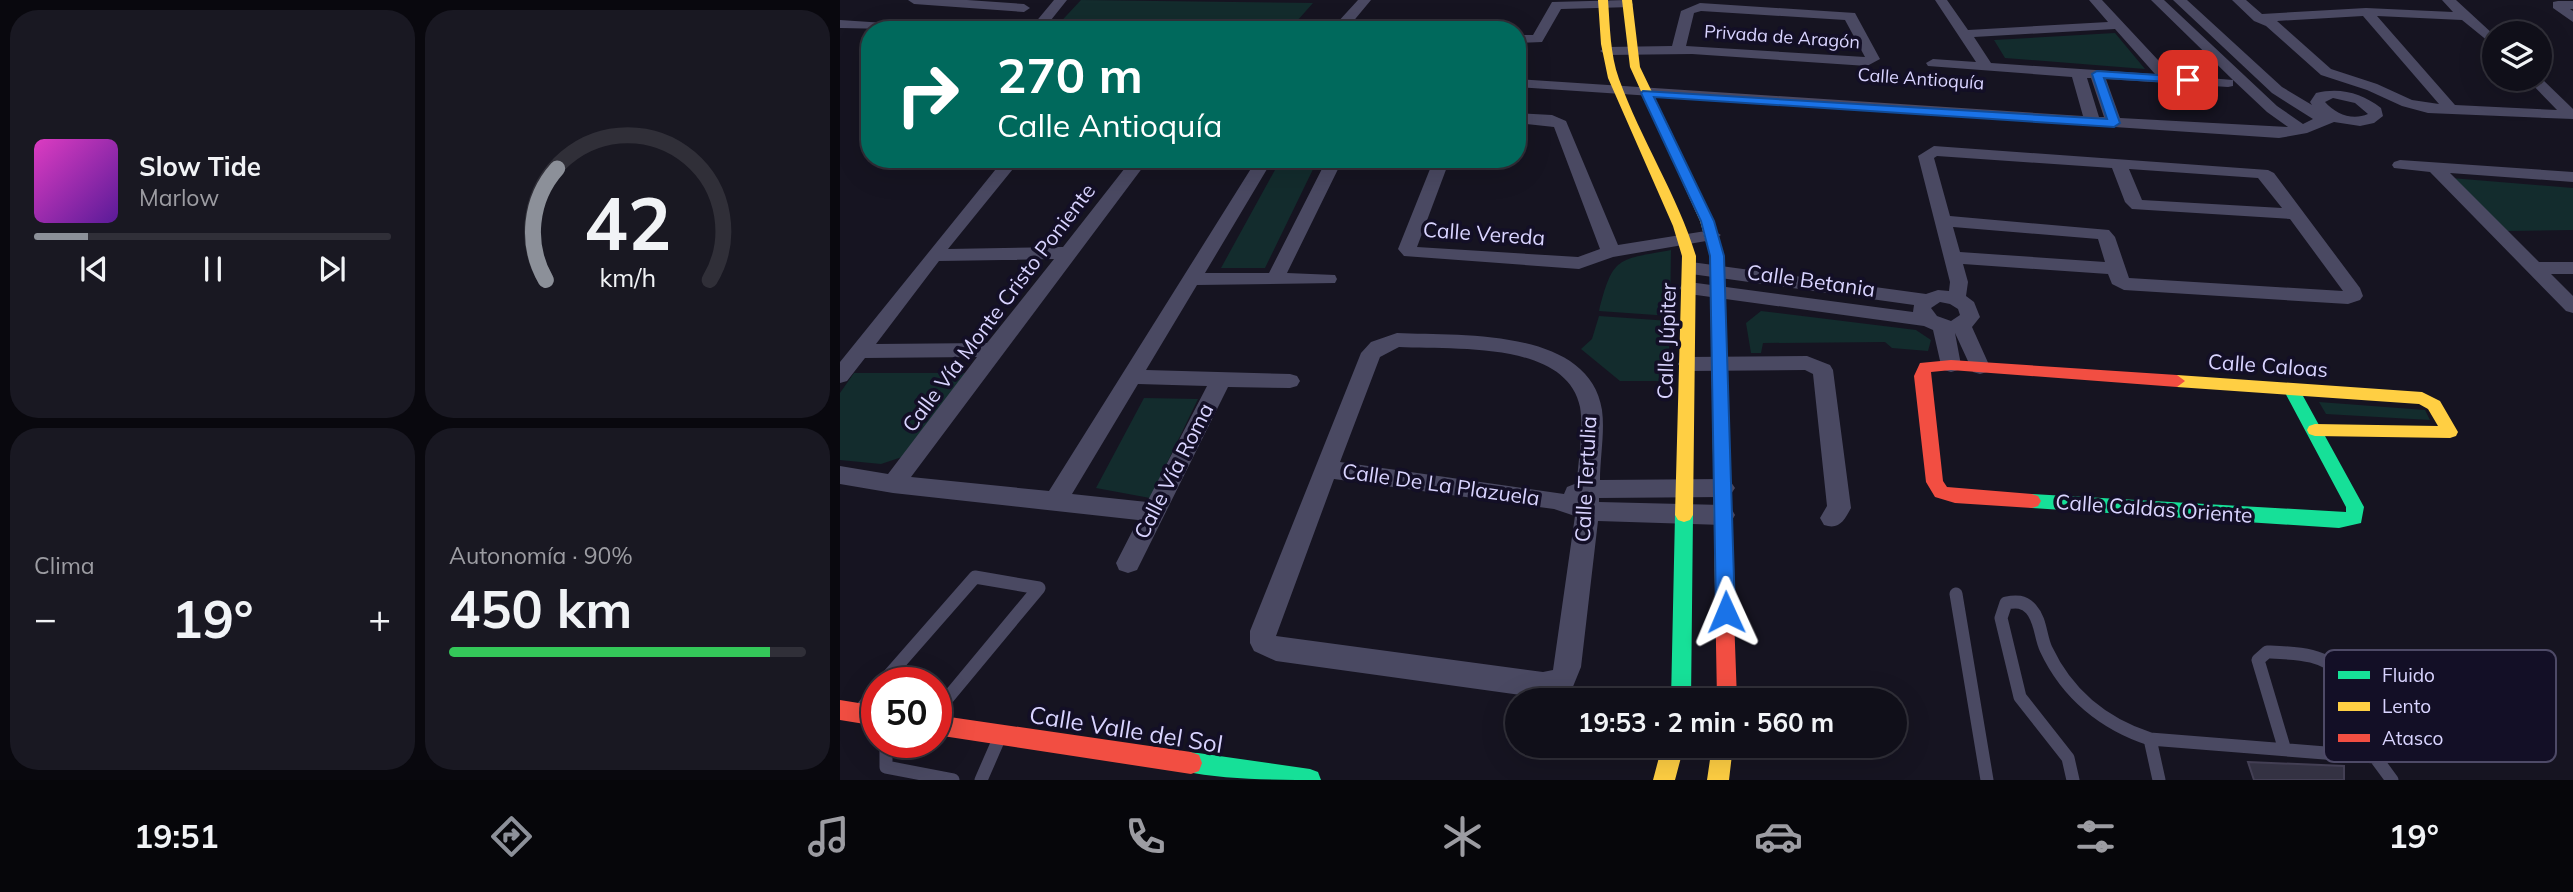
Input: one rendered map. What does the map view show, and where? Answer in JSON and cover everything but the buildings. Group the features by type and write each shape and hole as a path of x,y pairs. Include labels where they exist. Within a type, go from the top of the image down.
{"main road":[{"name":"Calle Júpiter","path":"1603,2 1606,48 1617,84 1682,233 1690,278 1681,688"},
{"path":"1627,2 1632,47 1643,87 1710,228 1719,282 1727,688"},
{"name":"Calle Caloas","path":"1929,365 2422,398 2434,405 2450,432 2315,430"},
{"name":"Calle Caldas Oriente","path":"1929,365 1925,367 1922,376 1935,482 1941,492 1955,496 2339,521 2356,518 2355,507 2291,389"},
{"path":"840,710 861,713"},
{"name":"Calle Valle del Sol","path":"952,727 1208,773 1309,780"},
{"path":"1664,780 1670,758"},
{"path":"1718,780 1721,758"}],"street":[{"path":"914,0 990,3 1024,8"},
{"path":"1043,21 1060,0"},
{"path":"1346,21 1365,0"},
{"path":"1941,0 1987,67"},
{"path":"2095,0 2168,79"},
{"path":"2157,0 2284,120 2302,130"},
{"path":"2179,0 2277,90 2323,115 2355,121 2371,119 2376,111 2366,102 2340,94 2326,94 2318,98 2323,115"},
{"path":"2238,0 2267,20 2326,72 2416,106 2571,115 2546,91"},
{"path":"2251,0 2267,20"},
{"path":"2448,0 2482,31"},
{"path":"1526,39 1537,39 1555,3 1627,2"},
{"path":"2568,5 2558,5 2573,18"},
{"name":"Privada de Aragón","path":"1606,48 1683,48 1870,62 1873,59 1850,16 1695,7 1688,11 1683,48"},
{"path":"2267,20 2366,12 2465,16"},
{"path":"2366,12 2451,109"},
{"path":"840,24 861,25"},
{"path":"1964,34 2118,25"},
{"path":"2189,30 2210,29"},
{"path":"1933,63 2228,82"},
{"name":"Calle Antioquía","path":"1526,71 1643,87 2092,115 2279,133 2302,130 2323,115"},
{"path":"2078,73 2092,115"},
{"path":"2097,74 2112,117"},
{"path":"2340,94 2351,90 2353,82"},
{"name":"Calle Antioquía","path":"1526,83 1617,84"},
{"path":"2366,102 2391,95"},
{"name":"Calle Antioquía","path":"2112,117 2284,120 2323,115"},
{"path":"1526,119 1552,120 1561,124 1608,245"},
{"path":"1944,221 2097,232 2106,237 2119,280 2124,284 2353,296 2353,292 2268,177 2262,173 1934,151 1926,156 1960,287 1955,298 1962,301 1970,311 1970,317 1944,324"},
{"path":"2118,162 2134,202 2138,205 2295,214"},
{"path":"2400,165 2573,177"},
{"path":"2434,167 2573,307"},
{"path":"840,376 1006,168"},
{"name":"Calle Vía Monte Cristo Poniente","path":"893,484 1134,168"},
{"path":"1056,500 1260,168"},
{"path":"1275,279 1330,168"},
{"name":"Calle Vereda","path":"1438,168 1407,249 1410,252 1572,264 1587,261 1608,245 1710,228"},
{"path":"934,255 1069,253"},
{"path":"1952,257 2115,269"},
{"path":"2535,268 2573,268"},
{"name":"Calle Betania","path":"1690,278 1944,324"},
{"path":"1192,279 1328,279"},
{"name":"Calle Betania","path":"1719,282 1925,300 1938,296 1955,298"},
{"path":"1925,300 1921,310 1944,324 1980,367"},
{"path":"1944,324 1951,365"},
{"name":"Calle Tertulia","path":"1397,340 1499,345 1537,353 1569,369 1584,387 1591,410 1588,500 1568,667 1562,680 1543,685 1276,649 1264,643 1263,631 1371,353 1378,347 1397,340"},
{"path":"860,351 993,350"},
{"path":"1687,369 1810,373 1825,377 1839,508 1832,518"},
{"path":"1133,377 1290,381"},
{"name":"Calle Vía Roma","path":"1128,563 1221,380"},
{"name":"Calle De La Plazuela","path":"1326,470 1555,500 1588,500 1684,489 1723,488"},
{"path":"840,475 893,484 1155,512"},
{"name":"Calle De La Plazuela","path":"1588,500 1684,514 1723,515"}],"lane":[{"path":"896,667 975,577 1039,588 952,693"},
{"path":"1956,594 1987,780"},
{"path":"2073,780 2068,758 2020,697 2001,618 2006,603 2016,601 2030,607 2048,654 2082,701 2121,727 2150,739 2324,751"},
{"path":"2284,747 2258,660 2267,652 2324,658"},
{"path":"858,713 861,709"},
{"path":"981,780 1001,734"},
{"path":"2150,739 2159,780"},
{"path":"886,758 886,767 953,780"},
{"path":"2379,762 2392,780"}],"green space":[{"path":"1081,0 1313,3 1297,21 1061,21"},
{"path":"2115,33 2145,69 2005,58 1994,40"},
{"path":"1276,168 1314,168 1265,268 1221,268"},
{"path":"2451,178 2573,188 2573,230 2506,231"},
{"path":"1671,250 1670,316 1599,311 1609,280 1620,264 1628,259"},
{"path":"1761,311 1916,330 1931,340 1928,351 1892,348 1885,342 1763,343 1761,353 1751,353 1746,323"},
{"path":"1599,316 1670,321 1668,381 1620,381 1581,349 1592,339"},
{"path":"854,373 966,373 902,457 881,464 840,460 840,393"},
{"path":"1144,398 1198,399 1150,498 1096,488"},
{"path":"2319,402 2425,410 2430,420 2326,414"}],"traffic: fast":[{"path":"2032,501 2339,521 2355,518 2355,507 2291,389"},
{"path":"1681,688 1684,515"},
{"path":"1191,763 1310,780"}],"traffic: slow":[{"path":"1603,0 1606,44 1613,78 1680,226 1689,256 1684,515"},
{"path":"1627,0 1635,67 1707,221 1717,256 1724,589"},
{"path":"2177,381 2422,398 2434,405 2450,432 2315,430"},
{"path":"1664,780 1670,758"},
{"path":"1718,780 1721,758"}],"traffic: jam":[{"path":"2032,501 1955,496 1941,492 1935,482 1922,376 1925,367 1951,365 2177,381"},
{"path":"1724,589 1727,688"},
{"path":"840,710 861,713"},
{"path":"952,727 1191,763"}],"route":[{"path":"1726,612 1717,256 1707,221 1647,93 2114,123 2097,74 2188,80"}]}
